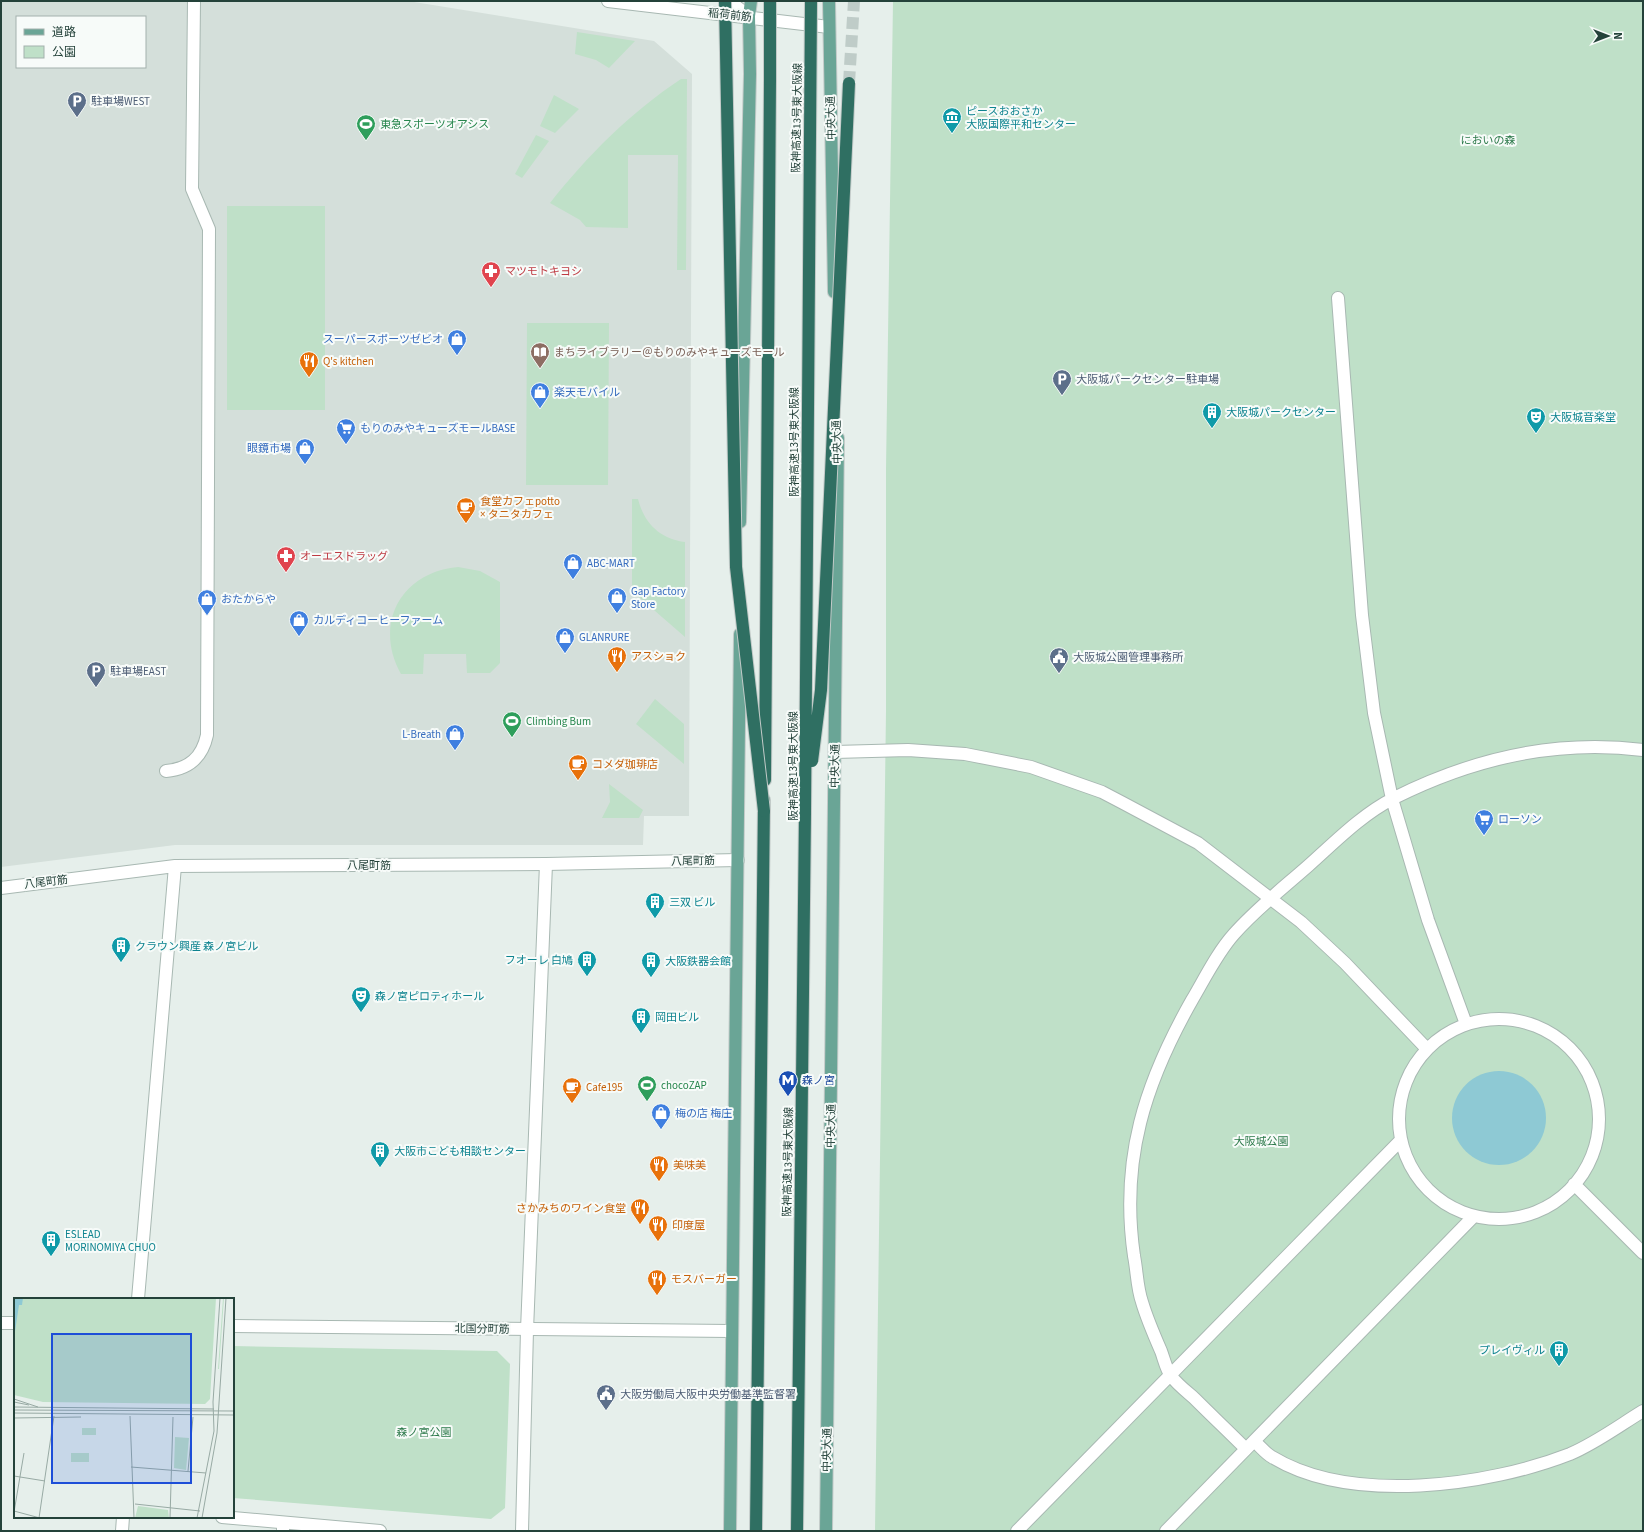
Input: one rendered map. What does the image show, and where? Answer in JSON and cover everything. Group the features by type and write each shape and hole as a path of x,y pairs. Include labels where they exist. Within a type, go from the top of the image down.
{"highway":[{"path":"725,1 736,567 764,811"},
{"path":"756,1531 764,811 770,1"},
{"name":"阪神高速13号東大阪線","path":"797,1531 805,813 811,1"},
{"path":"805,813 821,690 849,83"}],"main road":[{"path":"730,1531 741,514 750,74 749,16 752,1"},
{"name":"中央大通","path":"826,1531 838,452 829,1"}],"street":[{"path":"166,771 178,770 189,765 198,757 204,747 207,735 210,229 192,189 194,1"},
{"name":"稲荷前筋","path":"608,1 749,16 829,27"},
{"path":"729,1 749,16 756,1"},
{"path":"1338,298 1362,615 1374,713 1392,799 1428,920 1466,1024"},
{"path":"1643,750 1613,746 1574,747 1537,751 1488,761 1426,784 1392,799 1367,815 1346,832 1270,898 1234,934 1211,966 1170,1040 1148,1091 1137,1135 1130,1184 1131,1236 1141,1300 1170,1375 1250,1445 1294,1469 1323,1478 1365,1485 1441,1484 1483,1478 1570,1454 1643,1411"},
{"path":"835,752 908,750 965,754 1031,767 1102,792 1198,843 1301,922 1345,962 1427,1049"},
{"name":"八尾町筋","path":"1,888 175,866 546,864 738,860"},
{"path":"522,1531 527,1330 546,864"},
{"path":"138,1298 175,866"},
{"path":"1491,1019 1507,1019 1538,1026 1565,1044 1585,1068 1592,1082 1596,1097 1598,1128 1590,1159 1583,1173 1574,1184 1553,1203 1529,1215 1502,1219 1474,1216 1448,1206 1427,1189 1411,1166 1401,1140 1399,1110 1404,1088 1413,1067 1427,1049 1445,1034 1466,1024 1491,1019"},
{"path":"1017,1531 1401,1140"},
{"path":"1574,1184 1643,1253"},
{"path":"1166,1531 1474,1216"},
{"path":"1,1323 14,1323"},
{"name":"北国分町筋","path":"234,1326 731,1332"},
{"path":"122,1531 123,1518"},
{"path":"228,1518 283,1527 380,1531"}],"shaded area":[{"name":"もりのみやキューズモールBASE","path":"1,1 408,1 654,41 692,74 689,816 644,816 643,845 175,845 1,867"}],"green space":[{"name":"大阪城公園","path":"893,1 1643,1 1643,1531 875,1531 886,711 886,469"},
{"path":"577,32 635,41 609,68 596,60 575,54"},
{"path":"681,79 687,79 686,270 677,270 678,155 628,155 628,228 586,227 580,220 550,203 579,168 611,136 644,106"},
{"path":"554,95 579,109 555,133 540,126"},
{"path":"536,135 549,141 522,178 515,174"},
{"path":"227,206 325,206 325,410 227,410"},
{"path":"527,323 609,323 608,485 526,485"},
{"path":"632,499 638,499 644,515 654,528 668,537 685,542 685,637 632,591"},
{"path":"458,567 480,571 500,582 500,663 490,673 467,673 466,654 424,654 423,674 401,674 393,655 390,637 392,619 398,604 408,590 421,579 438,571"},
{"path":"655,699 684,724 684,764 636,724"},
{"path":"609,784 643,810 639,818 602,818 610,802"},
{"name":"森ノ宮公園","path":"234,1346 497,1351 510,1364 505,1508 491,1519 234,1498"}],"water":[{"path":"1499,1071 1517,1075 1532,1085 1542,1100 1546,1118 1542,1136 1532,1151 1517,1161 1499,1165 1481,1161 1466,1151 1456,1136 1452,1118 1456,1100 1466,1085 1481,1075"}],"tunnel":[{"path":"849,83 854,1"}],"place":[{"name":"駐車場WEST","path":"77,118"},
{"name":"ピースおおさか 大阪国際平和センター","path":"952,134"},
{"name":"東急スポーツオアシス","path":"366,141"},
{"name":"マツモトキヨシ","path":"491,288"},
{"name":"スーパースポーツゼビオ","path":"457,356"},
{"name":"まちライブラリー＠もりのみやキューズモール","path":"540,369"},
{"name":"Q's kitchen","path":"309,378"},
{"name":"大阪城パークセンター駐車場","path":"1062,396"},
{"name":"楽天モバイル","path":"540,409"},
{"name":"大阪城パークセンター","path":"1212,429"},
{"name":"大阪城音楽堂","path":"1536,434"},
{"name":"もりのみやキューズモールBASE","path":"346,445"},
{"name":"眼鏡市場","path":"305,465"},
{"name":"食堂カフェpotto × タニタカフェ","path":"466,524"},
{"name":"オーエスドラッグ","path":"286,573"},
{"name":"ABC-MART","path":"573,580"},
{"name":"Gap Factory Store","path":"617,614"},
{"name":"おたからや","path":"207,616"},
{"name":"カルディコーヒーファーム","path":"299,637"},
{"name":"GLANRURE","path":"565,654"},
{"name":"アスショク","path":"617,673"},
{"name":"大阪城公園管理事務所","path":"1059,674"},
{"name":"駐車場EAST","path":"96,688"},
{"name":"Climbing Bum","path":"512,738"},
{"name":"L-Breath","path":"455,751"},
{"name":"コメダ珈琲店","path":"578,781"},
{"name":"ローソン","path":"1484,836"},
{"name":"三双 ビル","path":"655,919"},
{"name":"クラウン興産 森ノ宮ビル","path":"121,963"},
{"name":"フオーレ 白鳩","path":"587,977"},
{"name":"大阪鉄器会館","path":"651,978"},
{"name":"森ノ宮ピロティホール","path":"361,1013"},
{"name":"岡田ビル","path":"641,1034"},
{"name":"森ノ宮","path":"788,1097"},
{"name":"chocoZAP","path":"647,1102"},
{"name":"Cafe195","path":"572,1104"},
{"name":"梅の店 梅庄","path":"661,1130"},
{"name":"大阪市こども相談センター","path":"380,1168"},
{"name":"美味美","path":"659,1182"},
{"name":"さかみちのワイン食堂","path":"640,1225"},
{"name":"印度屋","path":"658,1242"},
{"name":"ESLEAD MORINOMIYA CHUO","path":"51,1257"},
{"name":"モスバーガー","path":"657,1296"},
{"name":"プレイヴィル","path":"1559,1367"},
{"name":"大阪労働局大阪中央労働基準監督署","path":"606,1411"}],"park label":[{"name":"においの森","path":"1488,140"}]}
